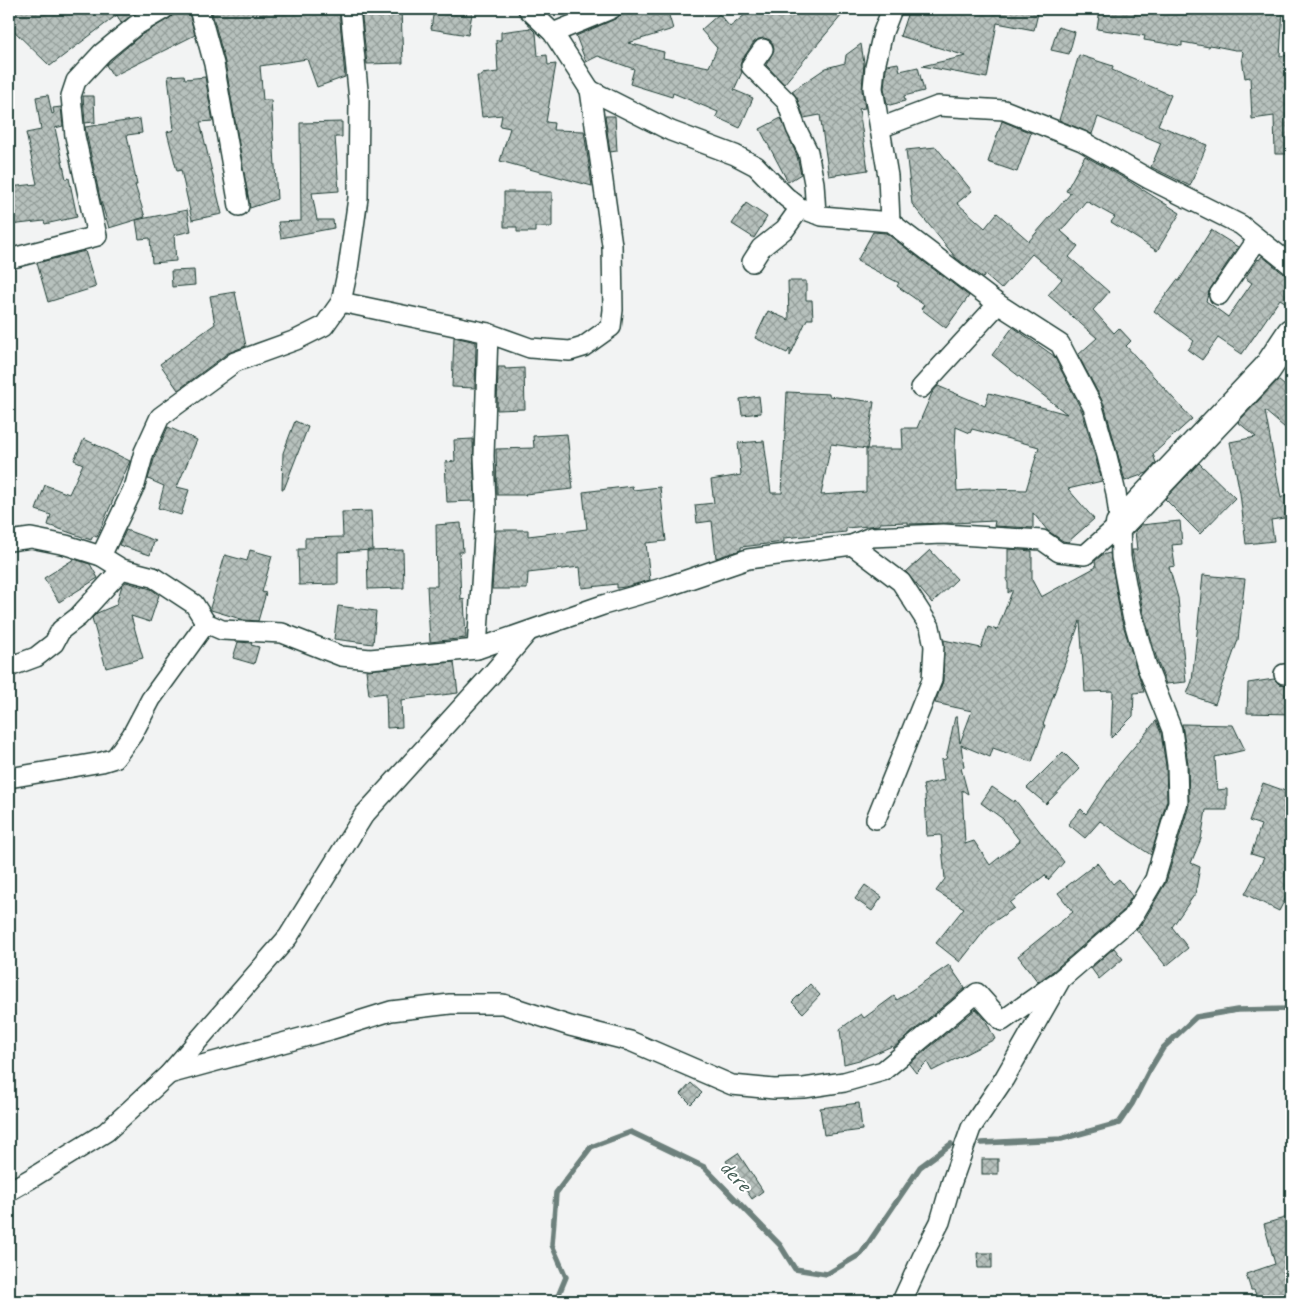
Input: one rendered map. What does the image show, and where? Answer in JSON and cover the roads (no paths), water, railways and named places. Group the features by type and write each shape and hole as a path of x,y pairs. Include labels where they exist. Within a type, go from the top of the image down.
{"street":[{"path":"9,259 97,236 75,136 71,96 76,81 102,53 135,26 164,9"},
{"path":"199,9 214,64 239,206"},
{"path":"102,556 135,485 144,452 160,417 235,362 296,340 324,326 342,302 358,198 359,100 350,9"},
{"path":"342,302 488,333 530,348 570,351 583,347 610,327 613,310 612,245 590,90 553,33 528,9"},
{"path":"553,33 612,9"},
{"path":"890,222 888,176 873,88 875,67 883,32 892,9"},
{"path":"752,262 761,248 808,211 814,183 808,152 796,128 787,102 750,66 764,49"},
{"path":"169,1074 302,1038 391,1011 450,1004 503,1004 570,1026 630,1041 732,1085 774,1089 804,1088 844,1082 883,1071 977,993 1002,1021 1061,979 1132,918 1155,879 1178,802 1177,765 1172,730 1147,667 1132,615 1121,557 1120,524 1116,493 1107,456 1093,408 1060,344 998,304 890,222 822,216 808,211 786,197 756,166 671,131 590,90"},
{"path":"880,128 938,106 1004,110 1082,141 1149,179 1241,225 1257,240 1291,265"},
{"path":"1219,295 1257,240"},
{"path":"921,388 998,304"},
{"path":"477,649 486,505 484,456 488,333"},
{"path":"9,541 31,538 66,544 102,556 122,569 153,577 194,604 206,623 222,630 282,633 341,656 370,659 477,649 603,604 669,586 748,559 852,545 871,537 943,534 1042,540 1059,552 1085,555 1120,524 1267,369 1291,333"},
{"path":"852,545 901,582 930,627 934,646 932,680 876,819"},
{"path":"9,666 36,657 54,643 61,630 78,617 122,569"},
{"path":"9,778 102,762 115,758 132,735 151,699 206,623"},
{"path":"9,1191 106,1132 169,1074 288,937 364,815 528,632"},
{"path":"902,1301 940,1222 951,1184 972,1128 1004,1079 1061,979"}],"waterway":[{"path":"982,1143 1061,1139 1119,1123 1132,1104 1163,1048 1196,1017 1237,1010 1291,1009"},
{"name":"dere","path":"556,1301 566,1277 552,1245 556,1193 591,1147 631,1132 704,1167 780,1245 795,1269 827,1274 861,1254 920,1167 951,1144"}]}
